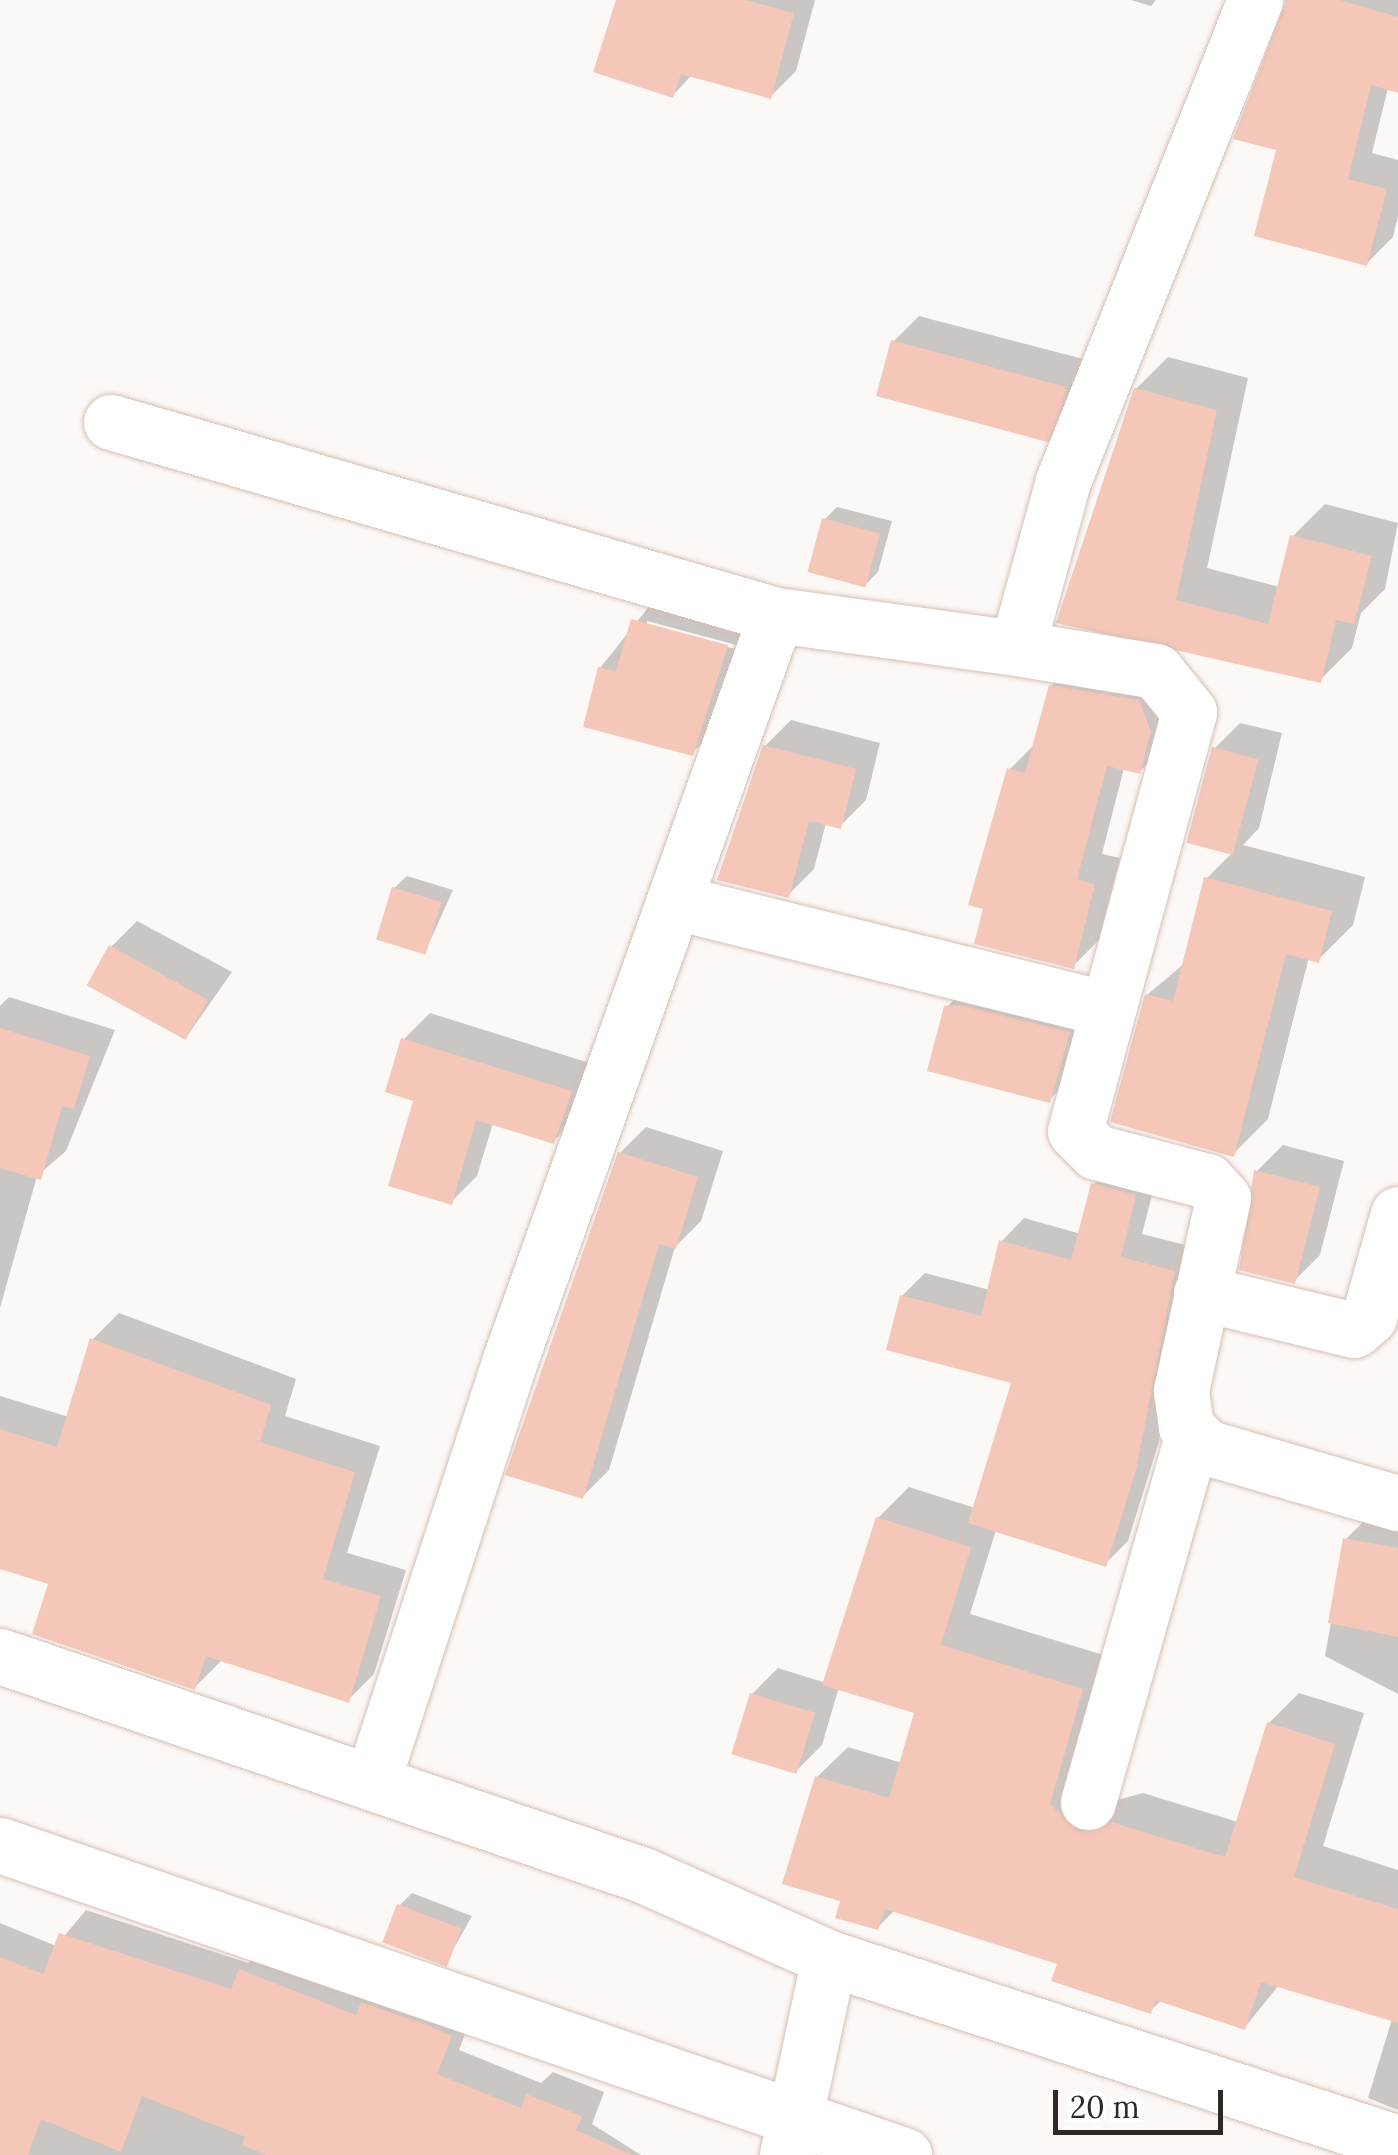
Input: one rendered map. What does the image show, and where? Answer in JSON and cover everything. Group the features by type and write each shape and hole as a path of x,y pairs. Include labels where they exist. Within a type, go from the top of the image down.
{"street":[{"path":"1017,648 1063,481 1255,0"},
{"path":"111,422 776,615 1156,671 1188,712 1075,1132 1096,1152 1216,1186 1224,1209 1201,1293 1181,1402 1192,1436 1088,1802"},
{"path":"373,1779 510,1360 680,903 776,615"},
{"path":"680,903 1107,1009"},
{"path":"1201,1293 1354,1330 1369,1317 1398,1214"},
{"path":"1192,1436 1398,1502"},
{"path":"0,1656 373,1779 642,1875 827,1980 1398,2142"},
{"path":"0,1844 791,2124 904,2155"},
{"path":"791,2124 827,1980"}],"building":[{"path":"616,0 746,0 794,13 771,99 681,74 673,98 593,72"},
{"path":"1286,0 1340,0 1398,17 1398,93 1371,85 1348,179 1387,189 1367,266 1254,236 1276,150 1233,139"},
{"path":"891,340 1067,387 1052,443 876,396"},
{"path":"1134,388 1217,410 1176,600 1268,624 1290,535 1372,556 1354,624 1336,620 1321,683 1056,623"},
{"path":"822,518 880,534 865,588 808,572"},
{"path":"631,619 728,645 693,756 583,727 598,667 616,671"},
{"path":"1049,685 1139,700 1151,732 1140,774 1107,766 1077,879 1095,884 1074,969 974,944 983,909 968,905 1007,768 1025,773"},
{"path":"763,745 856,769 841,829 809,821 789,898 717,880"},
{"path":"1212,747 1258,759 1233,855 1186,843"},
{"path":"1204,877 1332,911 1319,963 1286,954 1234,1157 1110,1122 1145,994 1173,1001"},
{"path":"392,887 442,902 426,955 376,940"},
{"path":"109,945 208,1000 186,1040 87,985"},
{"path":"960,1005 1070,1032 1050,1103 927,1071 944,1006"},
{"path":"0,1028 90,1056 74,1109 62,1106 41,1180 0,1168"},
{"path":"401,1038 572,1091 554,1144 476,1120 452,1205 388,1186 413,1101 385,1092"},
{"path":"618,1152 698,1177 676,1249 659,1244 583,1499 505,1475"},
{"path":"1254,1170 1320,1187 1295,1284 1239,1270"},
{"path":"1091,1183 1136,1195 1121,1257 1175,1271 1136,1470 1106,1567 968,1523 1011,1383 886,1350 900,1295 981,1316 999,1240 1071,1260"},
{"path":"90,1338 271,1405 260,1442 355,1472 323,1579 381,1596 349,1703 206,1656 195,1690 32,1634 48,1584 0,1569 0,1429 57,1447"},
{"path":"876,1517 971,1547 941,1645 1083,1689 1050,1804 1079,1832 1111,1822 1225,1857 1267,1722 1335,1744 1294,1877 1398,1909 1398,2023 1261,1982 1245,2030 1155,2000 1151,2014 1051,1981 1057,1964 885,1909 878,1930 835,1918 840,1901 782,1884 815,1776 889,1798 914,1713 822,1685"},
{"path":"1343,1538 1398,1548 1398,1637 1328,1623"},
{"path":"750,1693 815,1713 796,1774 731,1754"},
{"path":"397,1904 461,1929 447,1967 382,1942"},
{"path":"59,1933 231,1989 239,1969 356,2015 361,2002 425,2024 452,2036 437,2074 521,2108 526,2094 582,2116 576,2130 632,2155 266,2155 242,2145 245,2137 142,2096 121,2152 41,2119 28,2155 0,2155 0,1957 43,1974"}]}
